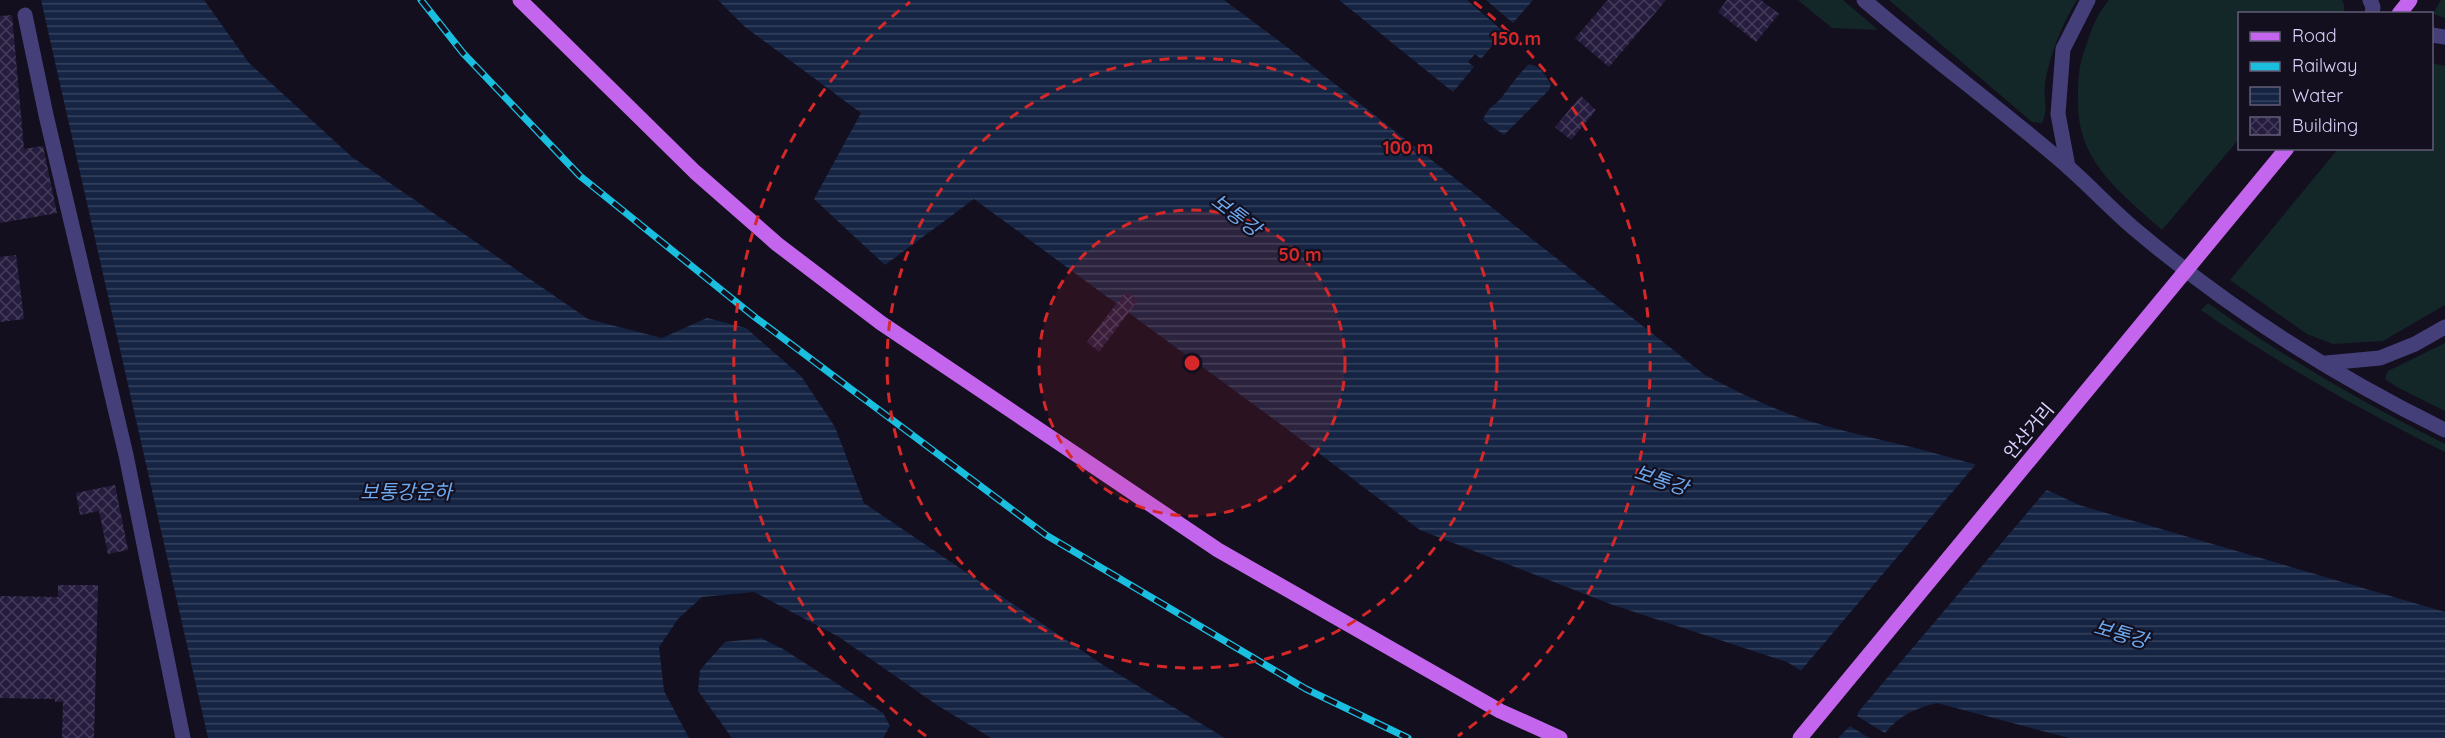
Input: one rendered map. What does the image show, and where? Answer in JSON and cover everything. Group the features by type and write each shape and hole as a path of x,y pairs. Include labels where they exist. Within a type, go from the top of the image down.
{"main road":[{"path":"520,0 695,172 777,244 881,323 1218,550 1500,711 1560,738"},
{"path":"2401,12 2410,0"},
{"name":"안산거리","path":"1800,738 2285,150"}],"street":[{"path":"1864,0 2068,167 2136,231 2223,299 2263,326 2395,405 2445,430"},
{"path":"2068,167 2058,114 2063,49 2088,0"},
{"path":"25,15 46,115 126,455 183,738"},
{"path":"2326,363 2379,358 2415,344 2445,327"}],"green space":[{"path":"1798,0 1843,0 1878,30 1832,28"},
{"path":"1889,0 2077,0 2049,64 2045,85 2045,113 2042,123 2032,122"},
{"path":"2109,0 2342,0 2344,5 2344,12 2238,12 2238,140 2162,230 2129,201 2102,172 2084,138 2079,118 2079,72 2089,36"},
{"path":"2441,0 2445,0 2445,18 2434,14"},
{"path":"2433,63 2445,66 2445,305 2383,341 2333,344 2307,334 2230,280 2337,150 2433,150"},
{"path":"2208,303 2265,342 2324,378 2445,444 2445,452 2382,420 2290,368 2201,310"},
{"path":"2445,343 2445,411 2385,379 2388,371"}],"water":[{"name":"보통강운하","path":"41,0 204,0 249,63 352,157 588,319 662,338 707,318 746,328 801,376 835,427 864,503 1103,665 1225,738 991,738 937,705 839,637 754,592 702,597 678,619 659,647 664,691 689,738 208,738"},
{"name":"보통강","path":"718,0 1224,0 1307,62 1705,375 1770,406 1809,421 1971,463 2026,482 2079,505 2445,612 2445,738 2069,738 1937,703 1908,714 1885,733 1857,716 1860,707 1787,662 1613,605 1420,530 1291,432 974,199 885,265 814,199 861,113 745,27"},
{"path":"1339,0 1467,0 1504,32 1481,59 1475,54 1468,62 1474,67 1453,92"},
{"path":"1486,0 1533,0 1513,23"},
{"path":"1528,65 1535,66 1541,71 1551,84 1549,90 1504,135 1483,120 1489,109"},
{"path":"761,638 783,649 883,713 890,726 883,738 732,738 698,691 700,670 725,642"},
{"path":"1850,726 1869,738 1838,738"}],"pier":[{"path":"1977,463 2049,487 1854,717 1857,709 1799,673"}],"building":[{"path":"1608,0 1666,0 1609,67 1575,38"},
{"path":"1727,0 1761,0 1779,14 1756,42 1718,12"},
{"path":"12,15 24,149 43,146 57,213 0,223 0,16"},
{"path":"1581,96 1596,110 1571,140 1555,127"},
{"path":"16,255 24,319 0,322 0,257"},
{"path":"1126,291 1138,300 1099,352 1087,342"},
{"path":"115,485 128,550 108,554 99,511 80,515 76,493"},
{"path":"58,585 98,585 94,738 62,738 63,702 55,702 55,699 0,698 0,596 58,597"}],"railway":[{"path":"421,0 463,53 580,176 756,318 1046,535 1306,689 1408,738"}]}
